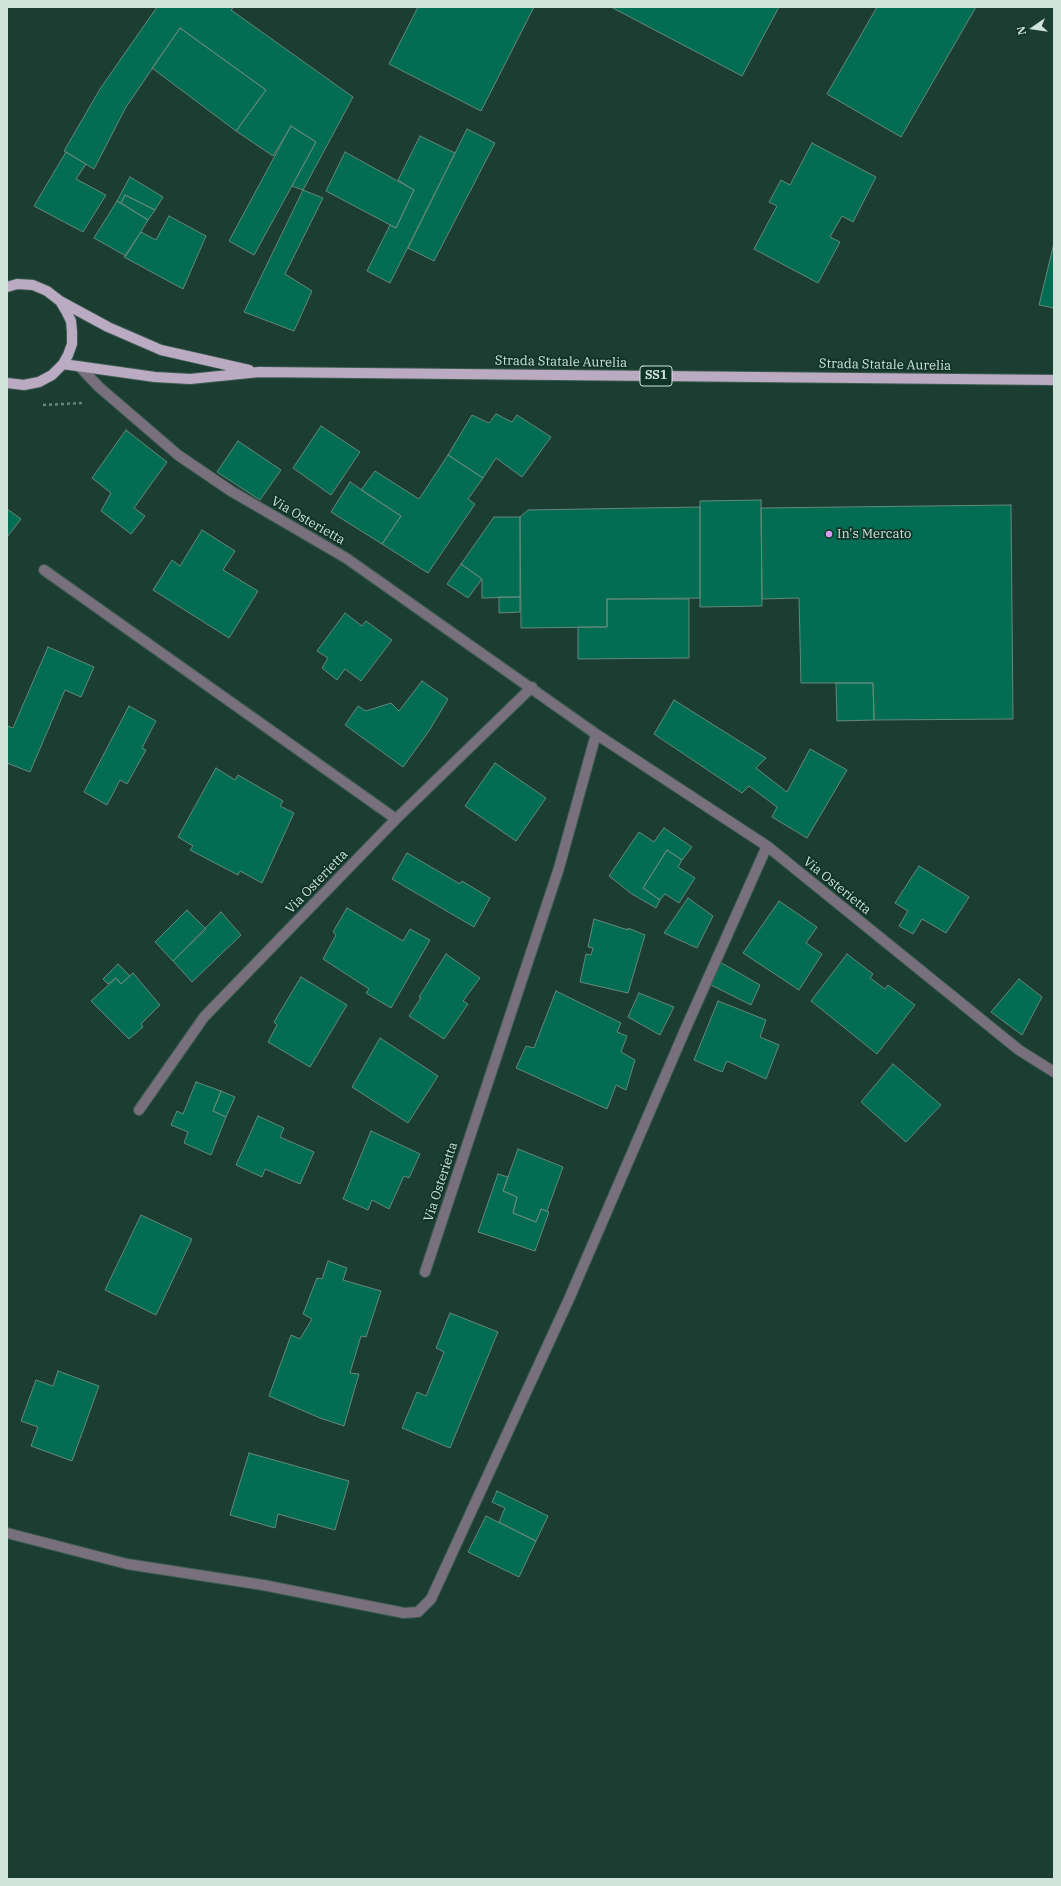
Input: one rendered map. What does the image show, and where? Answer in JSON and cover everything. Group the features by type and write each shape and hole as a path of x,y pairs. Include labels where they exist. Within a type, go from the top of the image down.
{"main road":[{"path":"7,287 17,284 33,285 47,291 60,301 108,327 161,350 259,372"},
{"path":"7,383 24,385 39,382 52,375 63,364 72,344 72,332 71,321 60,301"},
{"path":"63,364 155,377 190,379 259,372"},
{"name":"Strada Statale Aurelia","path":"259,372 1054,380"}],"street":[{"name":"Via Osterietta","path":"80,367 178,456 231,491 346,558 532,687 596,734 767,846 1019,1050 1054,1072"},
{"path":"44,570 396,819"},
{"name":"Via Osterietta","path":"139,1110 204,1018 396,819 532,687"},
{"name":"Via Osterietta","path":"425,1272 559,868 596,734"},
{"path":"7,1533 127,1564 263,1585 404,1614 418,1612 431,1598 569,1299 682,1037 767,846"}],"path":[{"path":"37,406 116,401"}],"building":[{"path":"157,7 234,7 231,10 353,97 303,190 292,186 316,142 291,126 273,156 236,131 266,90 180,28 126,107 94,169 64,151 100,89"},
{"path":"418,7 534,7 481,111 389,64"},
{"path":"611,7 779,7 742,76"},
{"path":"877,7 976,7 901,137 827,94"},
{"path":"180,28 266,90 236,131 152,68"},
{"path":"291,126 316,142 254,255 229,241"},
{"path":"467,129 495,143 434,261 408,248"},
{"path":"420,136 455,153 390,283 367,271 390,225 396,228 414,190 398,180"},
{"path":"812,143 876,177 853,222 842,216 830,237 840,242 818,283 754,249 777,206 769,202 781,180 790,185"},
{"path":"66,152 86,164 76,179 106,195 83,232 34,206"},
{"path":"345,152 414,190 396,228 326,191"},
{"path":"130,177 163,197 155,210 125,195 121,203 117,201"},
{"path":"303,190 323,198 285,274 312,291 294,331 244,312"},
{"path":"125,195 155,210 148,220 121,203"},
{"path":"117,201 148,220 126,256 94,238"},
{"path":"169,216 206,236 183,289 124,257 141,232 156,240"},
{"path":"1054,243 1054,308 1039,305"},
{"path":"496,414 512,422 517,415 551,437 522,477 496,458 483,478 448,455 472,415 489,423"},
{"path":"321,426 360,452 331,495 293,468"},
{"path":"126,430 167,462 134,508 145,516 131,534 101,511 111,493 92,478"},
{"path":"238,441 281,470 260,500 217,472"},
{"path":"448,455 483,478 468,499 475,504 428,573 382,544 401,516 361,490 375,471 419,499"},
{"path":"350,482 401,516 382,544 331,512"},
{"path":"761,500 762,606 700,607 700,501"},
{"path":"1011,505 1013,719 874,720 873,683 801,683 799,598 762,599 761,508"},
{"path":"700,507 700,598 607,599 607,627 521,628 520,517 528,510"},
{"path":"7,509 21,519 7,537"},
{"path":"494,517 520,517 520,597 482,598 482,579 461,564"},
{"path":"202,530 235,551 223,570 258,591 229,638 153,590 172,560 180,566"},
{"path":"461,564 482,579 468,598 447,584"},
{"path":"499,597 520,597 520,612 499,613"},
{"path":"607,599 689,599 689,658 578,659 578,627 607,627"},
{"path":"345,613 362,626 366,621 392,640 361,681 345,669 337,680 322,668 328,658 317,651"},
{"path":"48,647 94,667 81,697 65,690 30,772 7,763 7,726 13,728"},
{"path":"422,681 448,699 429,731 403,767 345,725 358,706 366,711 391,703 399,711"},
{"path":"836,683 873,683 874,720 837,721"},
{"path":"674,700 766,758 756,768 787,792 810,749 847,770 807,838 772,817 777,807 749,786 742,793 654,734"},
{"path":"129,706 156,721 142,748 146,750 127,784 120,780 107,805 84,792"},
{"path":"495,763 546,798 516,841 465,806"},
{"path":"216,768 235,780 238,775 283,801 280,806 294,813 262,883 240,871 238,875 190,850 193,846 178,837"},
{"path":"664,828 692,847 682,860 667,850 643,888 660,900 656,908 632,894 609,876 639,832 654,842"},
{"path":"667,850 682,860 678,867 695,878 679,903 665,894 660,900 643,888"},
{"path":"407,853 460,884 462,881 490,898 474,927 392,879"},
{"path":"919,866 969,897 946,933 922,919 913,934 899,926 908,911 895,903"},
{"path":"688,898 713,916 697,948 664,933"},
{"path":"779,901 817,927 806,943 822,954 799,990 743,953"},
{"path":"347,908 403,941 410,929 430,940 391,1008 366,993 369,989 323,959 336,935 333,932"},
{"path":"187,910 206,929 173,961 155,942"},
{"path":"221,912 241,935 192,982 173,961"},
{"path":"594,919 628,930 628,928 645,935 628,993 580,982 586,954 591,955 593,948 588,947"},
{"path":"446,954 480,978 463,1001 468,1004 444,1039 409,1016"},
{"path":"847,954 873,974 870,978 885,989 888,985 915,1005 877,1054 811,1001"},
{"path":"720,962 760,985 751,1005 711,985"},
{"path":"118,964 130,976 121,984 116,978 108,984 103,979"},
{"path":"133,973 160,1005 141,1024 143,1027 129,1039 91,1001 116,978 121,984"},
{"path":"301,977 347,1005 310,1067 268,1042 277,1025 274,1022"},
{"path":"1019,979 1042,997 1022,1035 991,1012"},
{"path":"556,991 621,1023 617,1032 627,1036 621,1052 635,1060 626,1090 616,1085 607,1109 516,1068 526,1046 534,1048"},
{"path":"639,993 674,1007 660,1035 628,1017"},
{"path":"718,1001 766,1020 760,1037 779,1045 766,1079 727,1061 722,1072 694,1060"},
{"path":"380,1038 438,1076 408,1123 352,1087"},
{"path":"893,1064 941,1105 906,1142 861,1102"},
{"path":"196,1082 221,1091 213,1111 226,1117 211,1155 184,1143 188,1132 171,1125 177,1111 183,1114"},
{"path":"221,1091 235,1097 226,1117 213,1111"},
{"path":"258,1116 284,1128 280,1137 314,1152 300,1184 265,1169 262,1177 236,1165"},
{"path":"371,1131 420,1154 409,1178 404,1176 389,1209 372,1200 368,1210 343,1199"},
{"path":"518,1149 563,1167 547,1211 541,1209 536,1222 513,1213 517,1197 503,1191"},
{"path":"498,1174 508,1177 503,1191 517,1197 513,1213 536,1222 541,1209 549,1212 535,1251 478,1232"},
{"path":"141,1215 192,1239 156,1315 105,1290"},
{"path":"328,1261 347,1268 343,1280 381,1291 366,1337 361,1336 350,1373 359,1374 344,1426 320,1418 269,1396 291,1335 300,1339 312,1319 303,1314 317,1278 322,1279"},
{"path":"450,1313 498,1332 450,1448 402,1428 417,1392 426,1396 444,1352 436,1348"},
{"path":"58,1371 99,1386 72,1461 31,1446 38,1427 21,1421 36,1380 53,1386"},
{"path":"249,1453 349,1481 335,1530 278,1514 275,1528 230,1515"},
{"path":"497,1491 548,1516 536,1541 499,1522 505,1508 492,1502"},
{"path":"486,1516 536,1541 519,1577 468,1552"}],"place":[{"name":"In's Mercato","path":"829,534"}]}
